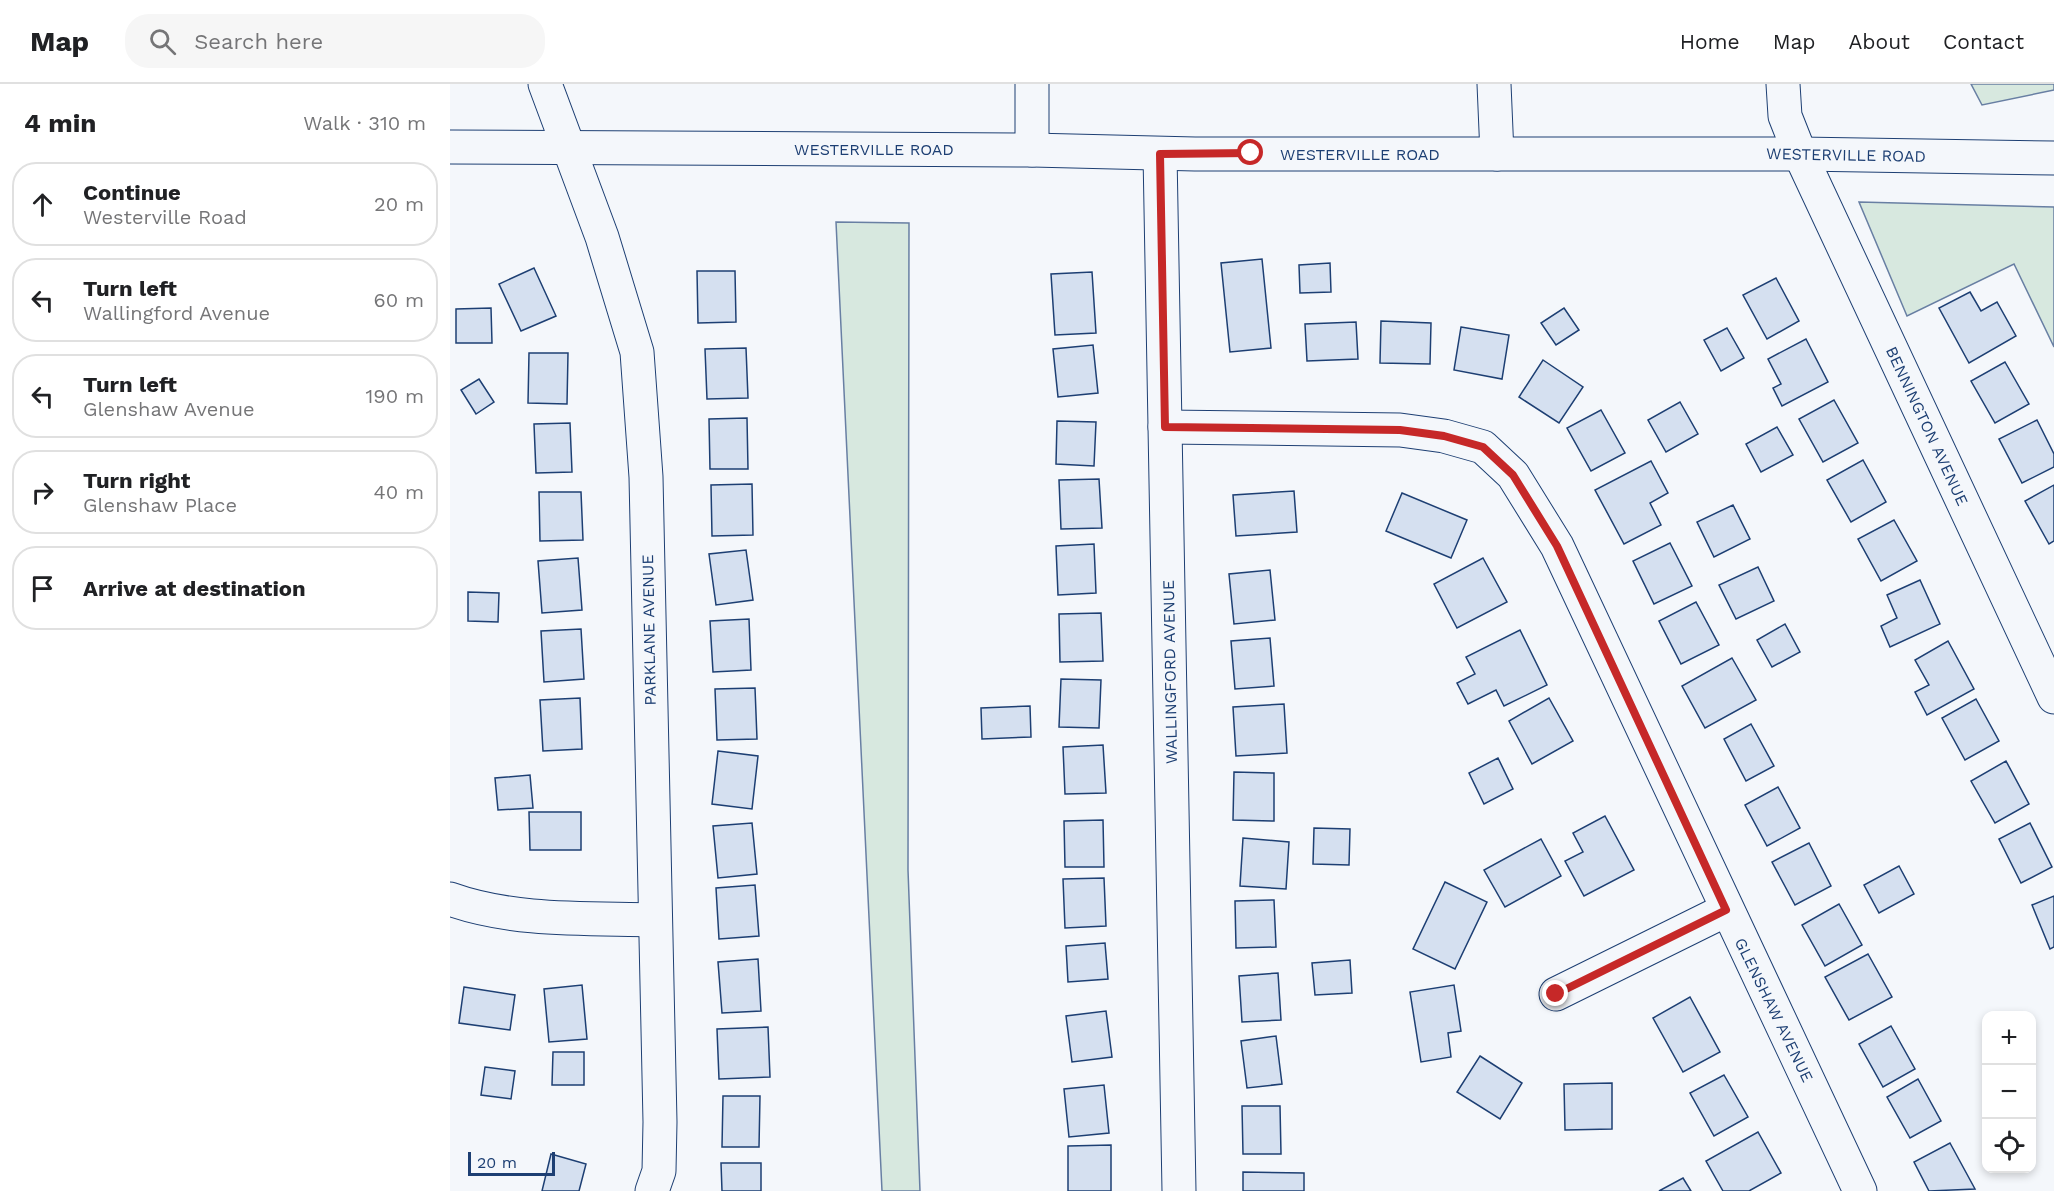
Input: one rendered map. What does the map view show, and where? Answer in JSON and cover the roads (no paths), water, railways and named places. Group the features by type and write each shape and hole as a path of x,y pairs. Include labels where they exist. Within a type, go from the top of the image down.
{"street":[{"name":"PARKLANE AVENUE","path":"545,84 602,237 637,352 646,477 660,1122 659,1171 652,1191"},
{"path":"1032,84 1032,150"},
{"path":"1494,84 1497,154"},
{"name":"BENNINGTON AVENUE","path":"1783,84 1785,116 1800,154 2054,698"},
{"name":"WESTERVILLE ROAD","path":"450,147 1032,150 1160,154 1800,154 2054,158"},
{"name":"WALLINGFORD AVENUE","path":"1160,154 1179,1191"},
{"name":"GLENSHAW AVENUE","path":"1165,427 1400,430 1444,436 1483,447 1513,475 1557,546 1726,910 1860,1191"},
{"path":"450,899 472,907 561,918 656,920"},
{"path":"1556,994 1726,910"}]}
